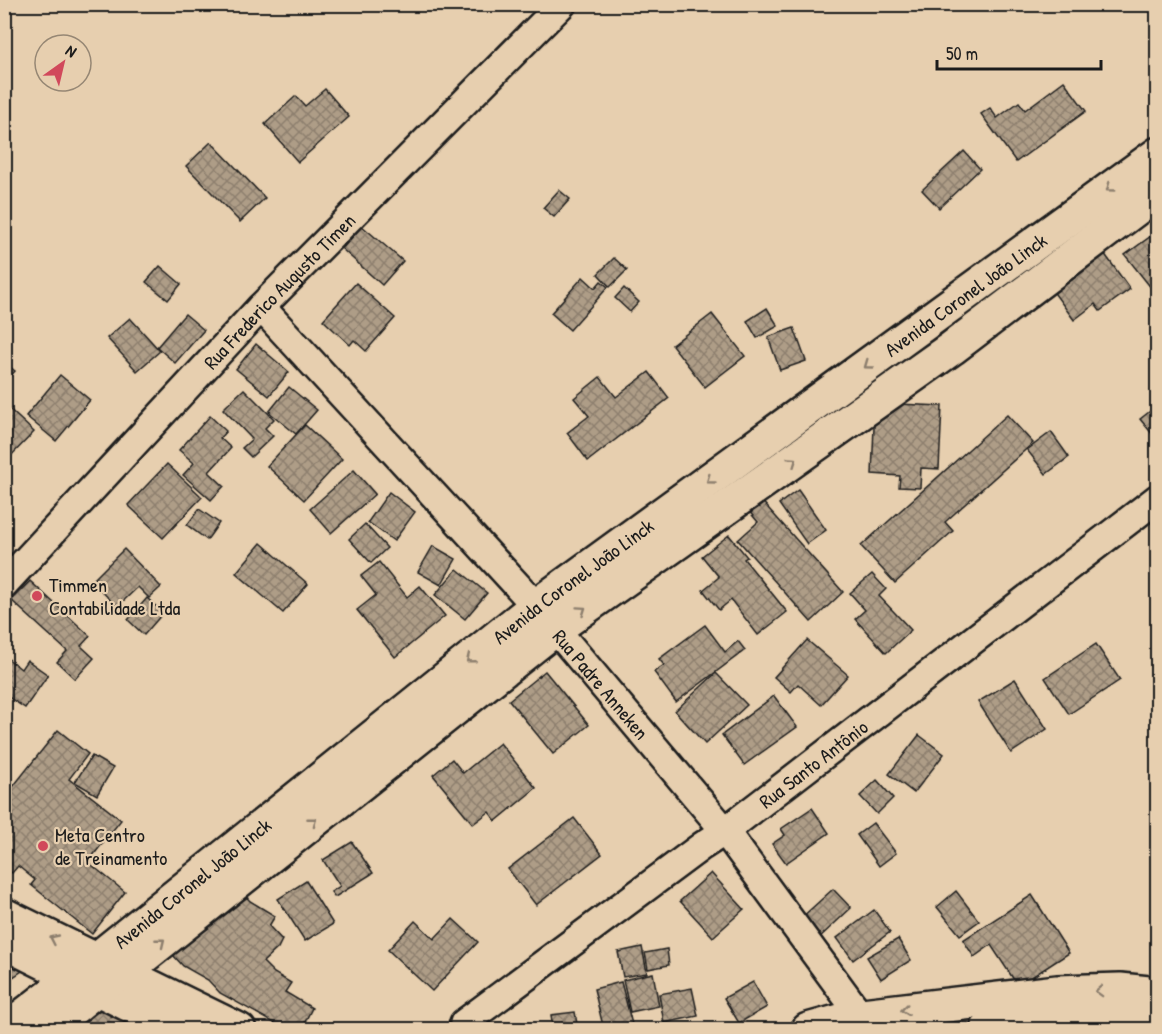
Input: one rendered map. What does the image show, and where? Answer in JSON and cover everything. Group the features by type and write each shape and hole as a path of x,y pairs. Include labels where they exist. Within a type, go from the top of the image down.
{"main road":[{"name":"Avenida Coronel João Linck","path":"5,1029 98,974 546,618 1158,154"},
{"name":"Avenida Coronel João Linck","path":"546,618 952,348 1158,192"},
{"path":"4,915 180,1029"},
{"path":"4,942 98,974 239,1029"},
{"name":"Avenida Coronel João Linck","path":"46,1029 98,974"},
{"path":"808,1029 1057,992 1120,990 1158,994"},
{"path":"987,1029 1022,1021 1064,1017 1092,1020 1125,1015 1158,1020"}],"street":[{"name":"Rua Frederico Augusto Timen","path":"4,584 261,307 562,4"},
{"name":"Rua Padre Anneken","path":"261,307 546,618 725,831 867,1022"},
{"name":"Rua Santo Antônio","path":"464,1023 692,853 725,831 1158,498"}],"building":[{"path":"1064,81 1086,111 1016,162 981,114 990,108 997,118 1019,102 1025,110"},
{"path":"325,89 349,117 298,162 265,124 296,96 305,106"},
{"path":"211,142 265,198 240,222 186,166"},
{"path":"964,151 980,169 939,208 922,190"},
{"path":"559,190 570,199 554,217 543,208"},
{"path":"362,226 403,261 382,285 342,249"},
{"path":"1158,231 1158,293 1156,294 1125,255"},
{"path":"1104,253 1130,289 1100,311 1095,304 1074,320 1052,290"},
{"path":"614,258 627,270 610,287 598,274"},
{"path":"160,266 181,284 168,300 146,282"},
{"path":"583,277 595,288 601,281 608,287 570,330 551,313"},
{"path":"356,283 395,318 366,351 354,340 350,345 323,320"},
{"path":"624,288 639,302 630,312 615,298"},
{"path":"767,308 778,326 757,338 747,321"},
{"path":"185,314 204,330 175,363 157,347"},
{"path":"712,314 745,356 705,387 672,345"},
{"path":"130,318 160,351 137,371 107,338"},
{"path":"794,328 806,361 780,370 768,337"},
{"path":"256,344 289,372 269,396 236,369"},
{"path":"4,362 15,371 4,383"},
{"path":"649,372 669,398 588,461 567,433 589,416 574,398 600,377 616,397"},
{"path":"60,375 90,400 56,441 26,416"},
{"path":"289,387 317,410 296,434 269,412"},
{"path":"244,389 274,419 265,428 273,436 251,457 242,448 252,439 223,409"},
{"path":"875,403 942,406 939,469 921,468 920,488 899,487 900,476 872,474"},
{"path":"4,404 34,432 4,463"},
{"path":"1158,405 1158,441 1140,419"},
{"path":"1007,415 1033,443 945,522 953,531 895,583 861,546"},
{"path":"210,416 226,431 220,438 231,448 209,472 224,486 211,500 183,475 194,463 179,450"},
{"path":"305,425 342,459 304,500 267,466"},
{"path":"1051,432 1069,457 1046,474 1027,450"},
{"path":"167,464 202,497 163,538 128,505"},
{"path":"354,470 375,494 331,533 310,509"},
{"path":"798,490 826,530 807,544 779,504"},
{"path":"389,492 415,512 394,541 368,522"},
{"path":"760,499 843,592 811,622 738,540 758,522 748,510"},
{"path":"199,509 219,523 207,540 187,525"},
{"path":"365,524 387,548 371,563 349,539"},
{"path":"729,535 747,557 744,559 787,612 758,635 731,600 719,610 703,590 719,577 702,556"},
{"path":"261,543 308,584 283,613 236,573"},
{"path":"433,546 456,559 441,585 418,572"},
{"path":"124,549 161,587 149,598 138,587 117,607 92,581"},
{"path":"379,562 407,597 420,586 445,616 395,657 357,610 376,595 361,576"},
{"path":"457,569 487,593 465,619 435,595"},
{"path":"872,574 886,589 879,596 911,630 886,653 855,619 865,610 850,593"},
{"path":"30,581 90,636 81,646 94,658 75,679 57,662 67,651 11,600"},
{"path":"147,598 163,613 144,635 128,620"},
{"path":"705,625 725,652 738,641 745,650 676,702 654,672 664,665 659,659"},
{"path":"807,640 848,675 821,705 798,684 791,692 774,677"},
{"path":"1096,644 1120,680 1069,714 1045,678"},
{"path":"6,657 21,669 27,660 48,675 25,708 4,694 4,660"},
{"path":"545,671 589,725 553,754 509,700"},
{"path":"716,673 747,705 705,744 675,711"},
{"path":"1015,679 1047,729 1011,753 978,702"},
{"path":"774,696 797,727 744,765 722,735"},
{"path":"58,730 88,754 69,779 121,820 88,862 125,892 92,934 31,885 35,880 18,866 12,873 4,867 4,798"},
{"path":"919,735 944,754 914,793 889,774"},
{"path":"500,743 536,788 496,821 489,812 473,824 433,775 452,759 463,773"},
{"path":"92,756 113,768 97,795 75,782"},
{"path":"877,780 893,798 877,814 860,796"},
{"path":"812,808 829,833 786,863 772,844 785,835 781,829"},
{"path":"574,818 602,854 536,905 508,869"},
{"path":"873,823 896,853 879,866 857,835"},
{"path":"352,842 373,873 335,897 331,892 340,886 323,860"},
{"path":"711,873 744,909 713,937 680,901"},
{"path":"306,881 333,924 305,941 278,899"},
{"path":"833,889 851,908 818,939 800,919"},
{"path":"240,890 250,901 275,916 269,926 282,940 278,948 263,962 274,973 291,983 285,992 312,1008 301,1030 287,1030 220,993 208,980 183,966 173,955"},
{"path":"956,891 979,921 960,935 937,907"},
{"path":"1032,895 1069,953 1018,986 991,945 974,957 963,940"},
{"path":"874,910 890,932 853,960 837,938"},
{"path":"453,919 478,942 432,991 388,950 415,921 434,939"},
{"path":"898,939 911,960 881,979 867,957"},
{"path":"642,947 647,973 623,977 618,952"},
{"path":"667,949 669,965 648,969 645,953"},
{"path":"11,955 22,971 4,983 4,959"},
{"path":"653,973 659,1006 630,1012 623,980"},
{"path":"621,982 633,1028 604,1030 594,989"},
{"path":"753,982 767,1007 739,1023 724,998"},
{"path":"692,988 698,1016 664,1023 659,994"},
{"path":"104,996 137,1030 70,1030"},
{"path":"575,1012 578,1030 553,1030 551,1015"}],"place":[{"name":"Timmen Contabilidade Ltda","path":"37,596"},
{"name":"Meta Centro de Treinamento","path":"43,846"}]}
